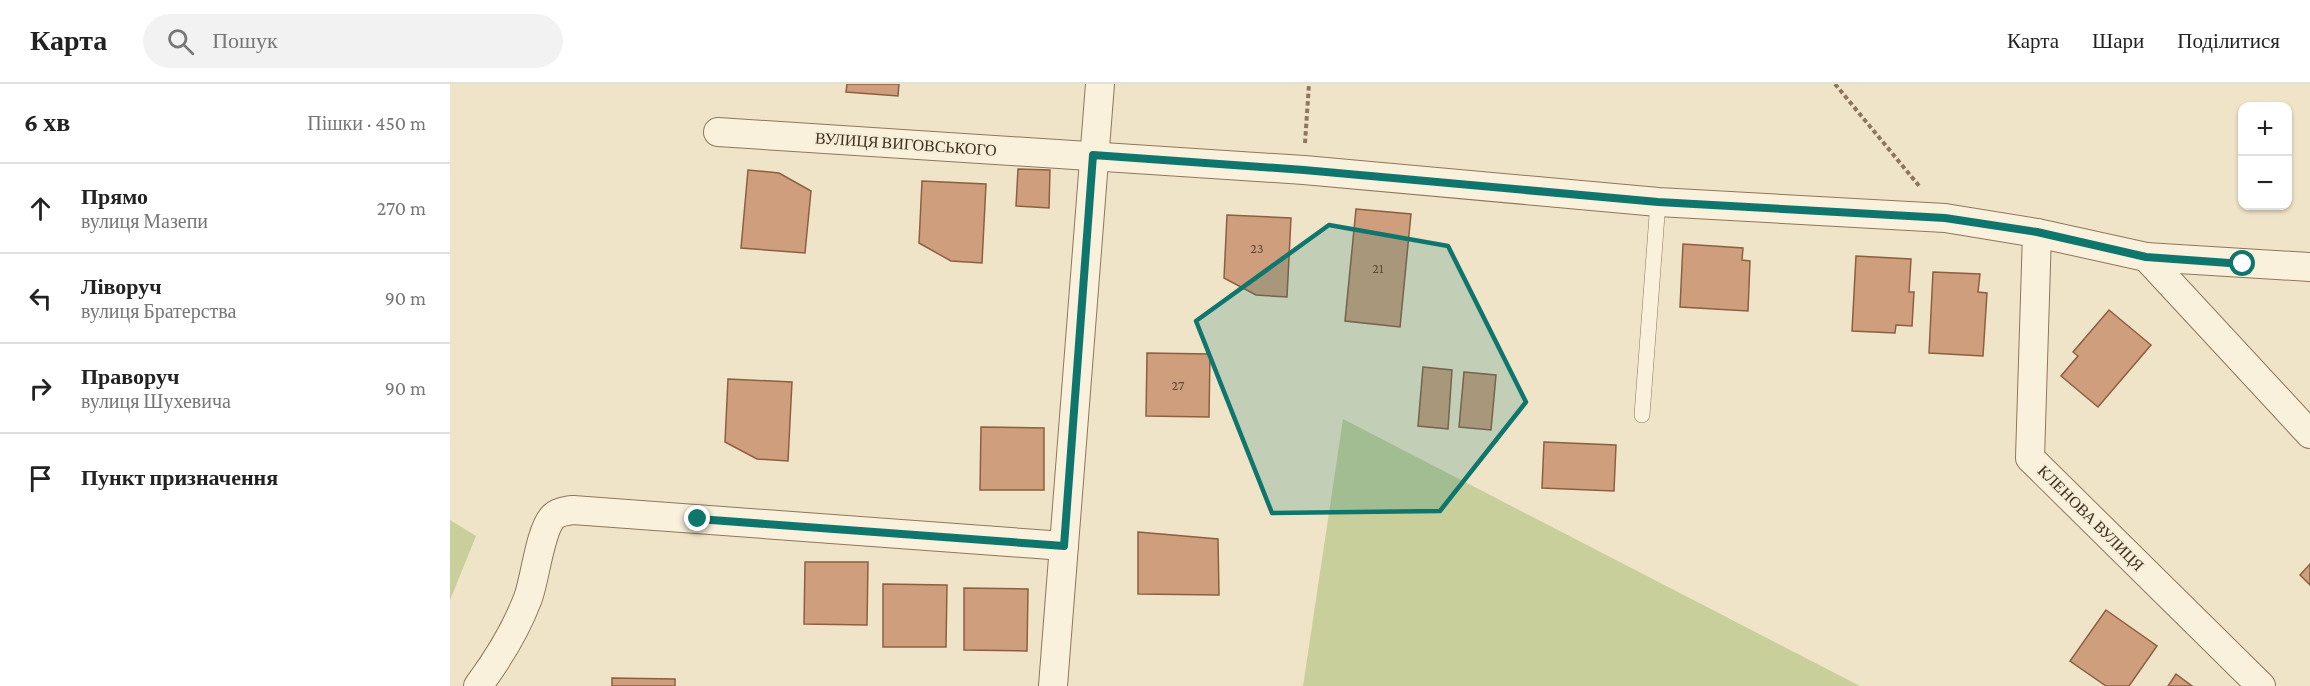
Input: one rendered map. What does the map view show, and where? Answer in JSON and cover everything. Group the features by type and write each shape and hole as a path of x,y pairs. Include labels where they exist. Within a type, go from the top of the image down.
{"street":[{"path":"1053,686 1100,84"},
{"name":"ВУЛИЦЯ ВИГОВСЬКОГО","path":"718,132 1304,170 1658,202 1945,218 2037,232 2146,257 2310,267"},
{"name":"КЛЕНОВА ВУЛИЦЯ","path":"2037,232 2030,458 2261,686"},
{"path":"2146,257 2310,434"},
{"path":"478,686 513,634 528,597 546,530 551,519 561,512 573,510 1064,546"}],"lane":[{"path":"1642,415 1658,202"}],"path":[{"path":"1304,170 1309,84"},
{"path":"1835,84 1945,218"}],"highlighted area":[{"path":"1329,225 1448,246 1526,402 1440,511 1272,513 1196,321"}],"green space":[{"path":"1343,419 1860,686 1303,686"},
{"path":"450,520 476,536 450,600"}],"building":[{"path":"847,84 899,84 898,96 846,92"},
{"path":"1018,169 1050,170 1049,208 1016,206"},
{"path":"748,170 779,173 811,191 805,253 741,248"},
{"path":"922,181 986,184 982,263 951,261 919,243"},
{"path":"1356,209 1411,214 1400,327 1345,321"},
{"path":"1227,215 1291,218 1287,297 1256,295 1224,278"},
{"path":"1683,244 1743,248 1742,260 1750,261 1748,311 1680,307"},
{"path":"1856,256 1911,259 1909,292 1914,292 1912,326 1896,325 1895,333 1852,331"},
{"path":"1933,272 1980,274 1978,292 1987,293 1983,356 1929,353"},
{"path":"2109,310 2151,345 2098,407 2061,376 2078,356 2073,352"},
{"path":"1147,353 1210,354 1209,417 1146,416"},
{"path":"1423,367 1452,370 1448,429 1418,426"},
{"path":"1464,372 1496,375 1491,430 1459,427"},
{"path":"728,379 792,382 788,461 757,459 725,442"},
{"path":"981,427 1044,428 1044,490 980,490"},
{"path":"1544,442 1616,445 1614,491 1542,488"},
{"path":"1138,532 1218,539 1219,595 1138,594"},
{"path":"805,562 868,562 867,625 804,624"},
{"path":"2310,564 2310,585 2300,575"},
{"path":"883,584 947,585 946,647 883,647"},
{"path":"964,588 1028,589 1027,651 964,650"},
{"path":"2106,610 2157,646 2129,686 2106,686 2070,661"},
{"path":"2176,674 2192,686 2168,686"},
{"path":"612,678 675,679 675,686 612,686"}],"route":[{"path":"698,519 1064,546 1093,155 1304,170 1658,202 1945,218 2037,232 2146,257 2243,264"}]}
